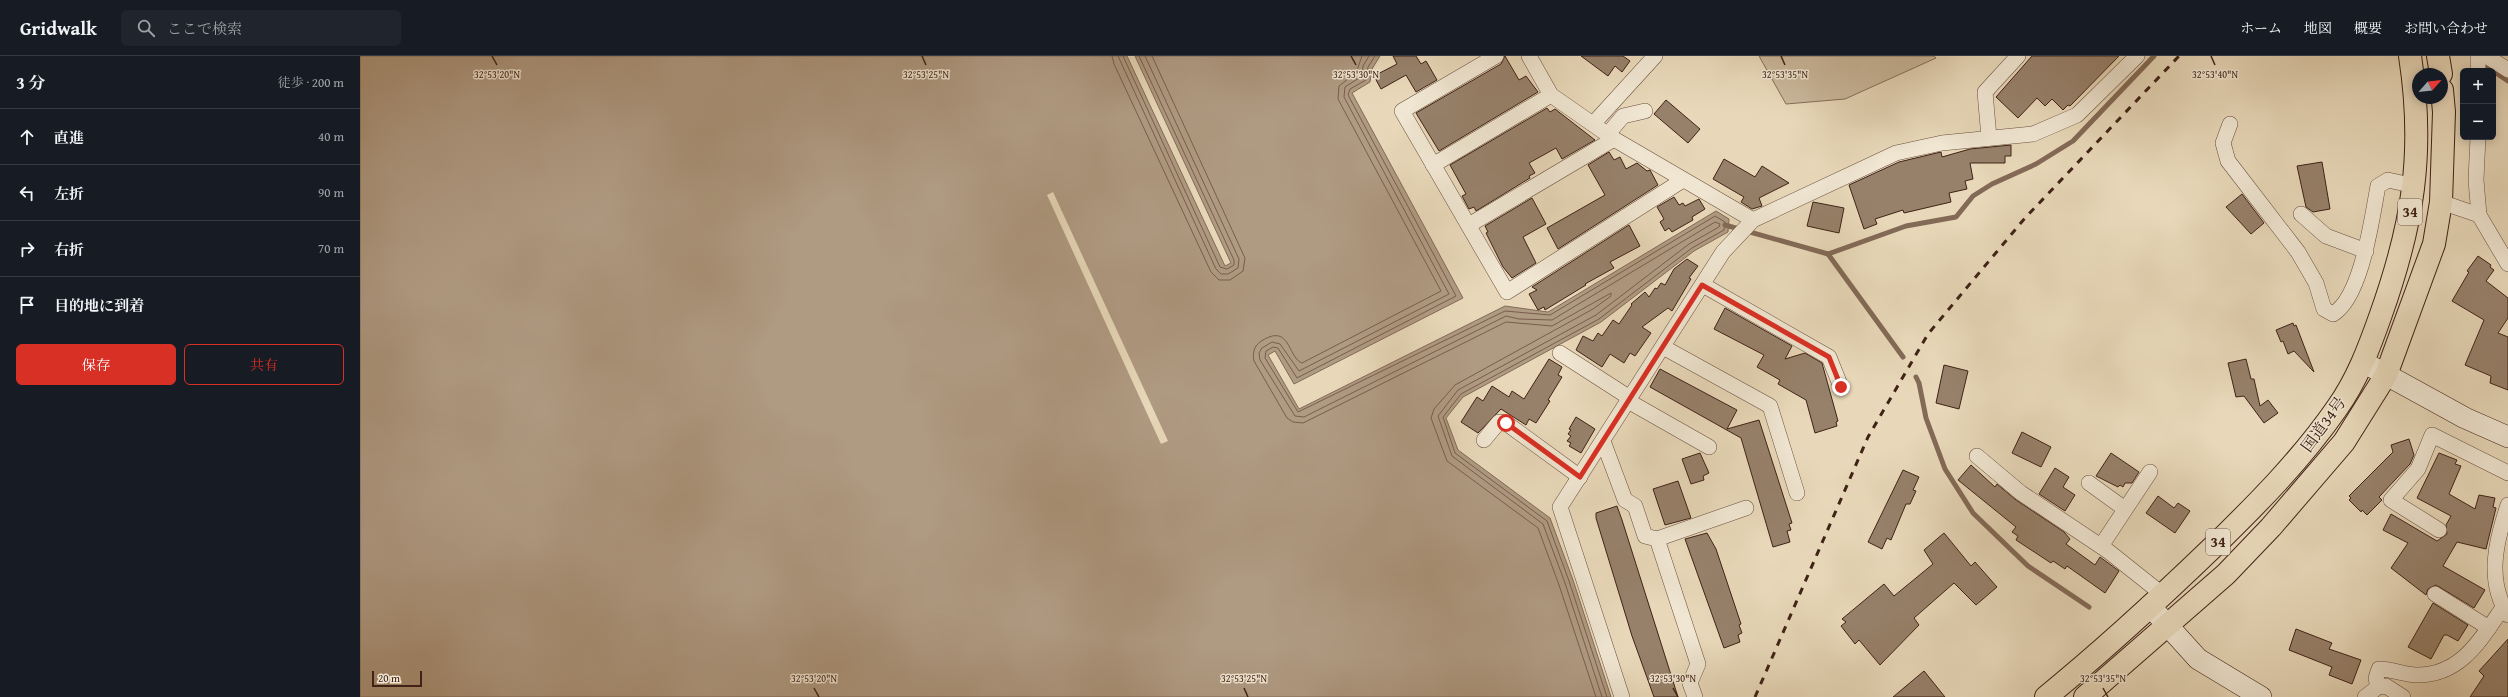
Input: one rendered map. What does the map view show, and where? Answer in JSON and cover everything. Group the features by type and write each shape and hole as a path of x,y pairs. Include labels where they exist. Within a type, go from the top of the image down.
{"highway":[{"name":"国道34号","path":"2046,697 2156,600 2270,490 2338,407 2364,362 2387,297 2406,233 2415,186 2418,145 2417,103 2410,56"},
{"path":"2438,56 2439,68"},
{"name":"国道34号","path":"2086,697 2226,574 2271,527 2344,442 2386,375 2434,244 2441,202 2443,104"}],"street":[{"path":"1496,56 1402,111 1507,292 1683,180"},
{"path":"1529,56 1551,95 1611,136 1752,221"},
{"path":"1593,124 1655,56"},
{"path":"1989,138 1985,92 2018,56"},
{"path":"1622,697 1560,507 1724,252 1752,221 1896,153 1942,143 2033,134 2077,115 2137,56"},
{"path":"2478,56 2478,68"},
{"path":"2486,56 2508,70"},
{"path":"1433,165 1551,95"},
{"path":"1468,225 1611,136 1623,116 1645,111"},
{"path":"2230,124 2223,143 2228,161 2298,252 2316,283 2324,310 2333,314 2342,308 2366,251 2378,186 2388,180 2415,186"},
{"path":"2478,140 2476,180 2479,215 2508,264"},
{"path":"2441,202 2479,215"},
{"path":"2301,214 2326,236 2366,251"},
{"path":"1702,285 1829,357 1841,387"},
{"path":"1663,347 1770,406 1797,493"},
{"path":"1560,353 1629,400 1709,447"},
{"path":"2364,362 2465,418 2508,437"},
{"path":"1484,440 1499,422 1506,423 1580,477"},
{"path":"2439,530 2391,500 2418,469 2432,435 2508,473"},
{"path":"1603,441 1625,500 1635,506 1645,536 1657,539 1746,508"},
{"path":"1977,456 2020,493 2101,546 2156,600 2168,626 2198,659 2260,697"},
{"path":"2101,546 2150,472"},
{"path":"2089,483 2125,509"},
{"path":"2378,687 2376,678 2379,669 2414,675 2429,675 2456,665 2474,650 2489,628 2506,610 2499,597 2494,575 2496,539 2508,505"},
{"path":"1657,539 1698,664 1690,683 1695,697"},
{"path":"2435,594 2489,628"},
{"path":"2365,697 2378,687 2386,686 2404,697"}],"shaded area":[{"path":"1759,56 1934,56 1936,58 1845,99 1786,104"}],"water":[{"path":"360,56 1127,56 1225,266 1231,263 1135,56 1380,56 1372,69 1370,82 1352,93 1463,298 1294,384 1275,351 1268,355 1299,409 1505,306 1548,312 1716,211 1729,219 1728,232 1694,251 1601,322 1463,397 1446,418 1458,450 1550,518 1573,580 1611,697 360,697"}],"pier":[{"path":"1053,192 1168,441 1161,444 1047,195"}],"building":[{"path":"1393,56 1416,56 1421,64 1426,61 1437,80 1416,92 1406,75 1381,89 1374,76 1397,64"},
{"path":"1505,56 1519,80 1526,76 1538,92 1439,151 1416,113 1501,64"},
{"path":"1581,56 1623,56 1630,61 1622,72 1615,66 1608,76"},
{"path":"2032,56 2119,56 2070,106 2068,105 2063,110 2052,99 2045,106 2037,98 2018,118 1996,97"},
{"path":"1666,100 1700,129 1688,143 1654,114"},
{"path":"1547,108 1550,112 1555,109 1595,140 1562,159 1556,148 1529,163 1535,173 1529,176 1530,178 1476,211 1474,207 1469,209 1462,196 1466,194 1450,165"},
{"path":"2011,145 2011,156 2005,156 2005,163 1970,163 1973,179 1965,181 1967,189 1949,193 1951,202 1904,213 1903,210 1875,219 1877,224 1864,229 1849,185 1899,162 1941,152 1942,157 1970,149"},
{"path":"1609,152 1614,160 1620,157 1626,169 1637,163 1647,171 1650,170 1658,185 1558,249 1547,228 1605,195 1588,165"},
{"path":"1724,159 1755,177 1762,166 1789,183 1759,198 1762,206 1752,209 1741,202 1744,197 1713,179"},
{"path":"2322,162 2330,209 2313,212 2306,207 2297,166"},
{"path":"2242,194 2264,223 2251,234 2226,207"},
{"path":"1674,197 1679,205 1683,203 1685,206 1699,199 1705,209 1692,217 1693,220 1672,232 1669,228 1665,231 1660,222 1664,219 1657,207"},
{"path":"1532,198 1546,224 1523,237 1536,263 1512,278 1503,267 1486,233 1488,232 1485,226"},
{"path":"1813,202 1844,208 1839,233 1807,226"},
{"path":"1629,225 1640,246 1610,262 1614,268 1585,284 1586,285 1545,310 1544,307 1538,310 1529,294 1537,290 1532,287"},
{"path":"2478,256 2491,265 2490,267 2494,270 2486,281 2508,298 2508,318 2498,333 2508,337 2508,390 2490,383 2491,376 2465,365 2484,320 2452,301 2469,272 2467,271"},
{"path":"1687,259 1698,266 1689,278 1691,279 1672,311 1668,308 1642,327 1651,333 1635,356 1630,353 1624,363 1610,354 1602,367 1576,350 1583,336 1593,341 1598,333 1602,336 1613,320 1619,324 1632,305 1631,304 1645,292 1649,297 1655,288 1657,289 1661,283 1665,285 1674,269"},
{"path":"1725,308 1792,346 1785,359 1805,353 1822,363 1838,421 1836,422 1837,426 1815,433 1806,400 1778,384 1780,380 1757,367 1764,355 1714,329"},
{"path":"2293,323 2294,326 2296,325 2314,372 2294,351 2288,354 2283,341 2281,342 2276,330"},
{"path":"1549,359 1562,367 1558,375 1562,377 1548,400 1550,401 1536,423 1529,419 1526,425 1501,409 1478,433 1461,422 1477,397 1483,401 1492,386 1509,397 1512,391 1524,399"},
{"path":"2246,359 2251,379 2254,379 2260,406 2268,400 2278,413 2264,423 2244,396 2236,397 2228,363"},
{"path":"1944,365 1968,371 1959,409 1936,403"},
{"path":"1660,369 1737,410 1727,429 1759,420 1792,523 1789,524 1791,530 1787,531 1790,542 1773,547 1741,438 1650,387"},
{"path":"1576,417 1595,429 1581,453 1569,446 1571,443 1567,441 1571,436 1568,434 1571,430 1569,429"},
{"path":"2022,432 2051,447 2041,467 2012,453"},
{"path":"2409,439 2414,455 2410,464 2379,497 2382,500 2367,515 2362,510 2361,512 2349,500 2351,498 2349,496 2393,452 2391,445"},
{"path":"1700,453 1709,473 1703,476 1704,480 1691,484 1682,459"},
{"path":"2111,453 2139,472 2132,483 2125,483 2123,487 2120,485 2118,487 2096,476"},
{"path":"2439,453 2457,460 2455,464 2461,466 2449,494 2475,509 2479,495 2495,498 2493,507 2496,508 2486,549 2457,542 2443,566 2485,590 2474,608 2436,585 2428,589 2426,595 2391,568 2408,543 2383,530 2391,514 2437,541 2447,534 2446,525 2451,516 2417,498"},
{"path":"1971,465 1995,487 1997,484 2016,500 2064,532 2070,539 2066,544 2095,565 2100,557 2119,571 2105,593 2067,566 2065,569 2053,561 2051,563 2016,540 2018,536 2012,532 2016,527 1958,480"},
{"path":"2055,468 2069,477 2063,487 2075,495 2065,511 2039,494"},
{"path":"1903,470 1919,477 1913,490 1916,491 1910,504 1906,504 1891,540 1887,538 1882,549 1868,542"},
{"path":"1678,481 1691,518 1665,525 1653,489"},
{"path":"2158,496 2174,508 2178,503 2190,511 2175,533 2146,513"},
{"path":"1617,506 1678,697 1654,697 1632,636 1596,518 1596,513"},
{"path":"1707,533 1716,549 1741,624 1739,625 1742,633 1738,635 1740,642 1724,648 1685,539"},
{"path":"1944,533 1971,566 1975,562 1997,587 1976,605 1954,583 1914,618 1919,625 1880,665 1859,640 1855,644 1841,626 1846,622 1842,619 1884,584 1894,596 1933,564 1924,550"},
{"path":"2433,603 2468,625 2458,641 2444,635 2431,659 2408,647"},
{"path":"2296,629 2332,643 2329,649 2361,660 2352,684 2329,675 2332,667 2289,650"},
{"path":"2508,639 2508,697 2470,697 2484,676 2479,671"},
{"path":"1924,671 1945,697 1893,697"}],"waterway":[{"path":"1725,225 1828,254 1906,226 1956,217 1973,196 1992,184 2036,164 2073,141 2154,56"},
{"path":"2496,73 2508,81"},
{"path":"1828,254 1903,357"},
{"path":"1916,377 1919,383 1926,418 1945,469 1973,513 2028,566 2089,607"}],"railway":[{"path":"1755,697 1868,437 1928,334 2025,218 2179,56"}],"route":[{"path":"1506,423 1580,477 1702,285 1829,357 1841,387"}]}
